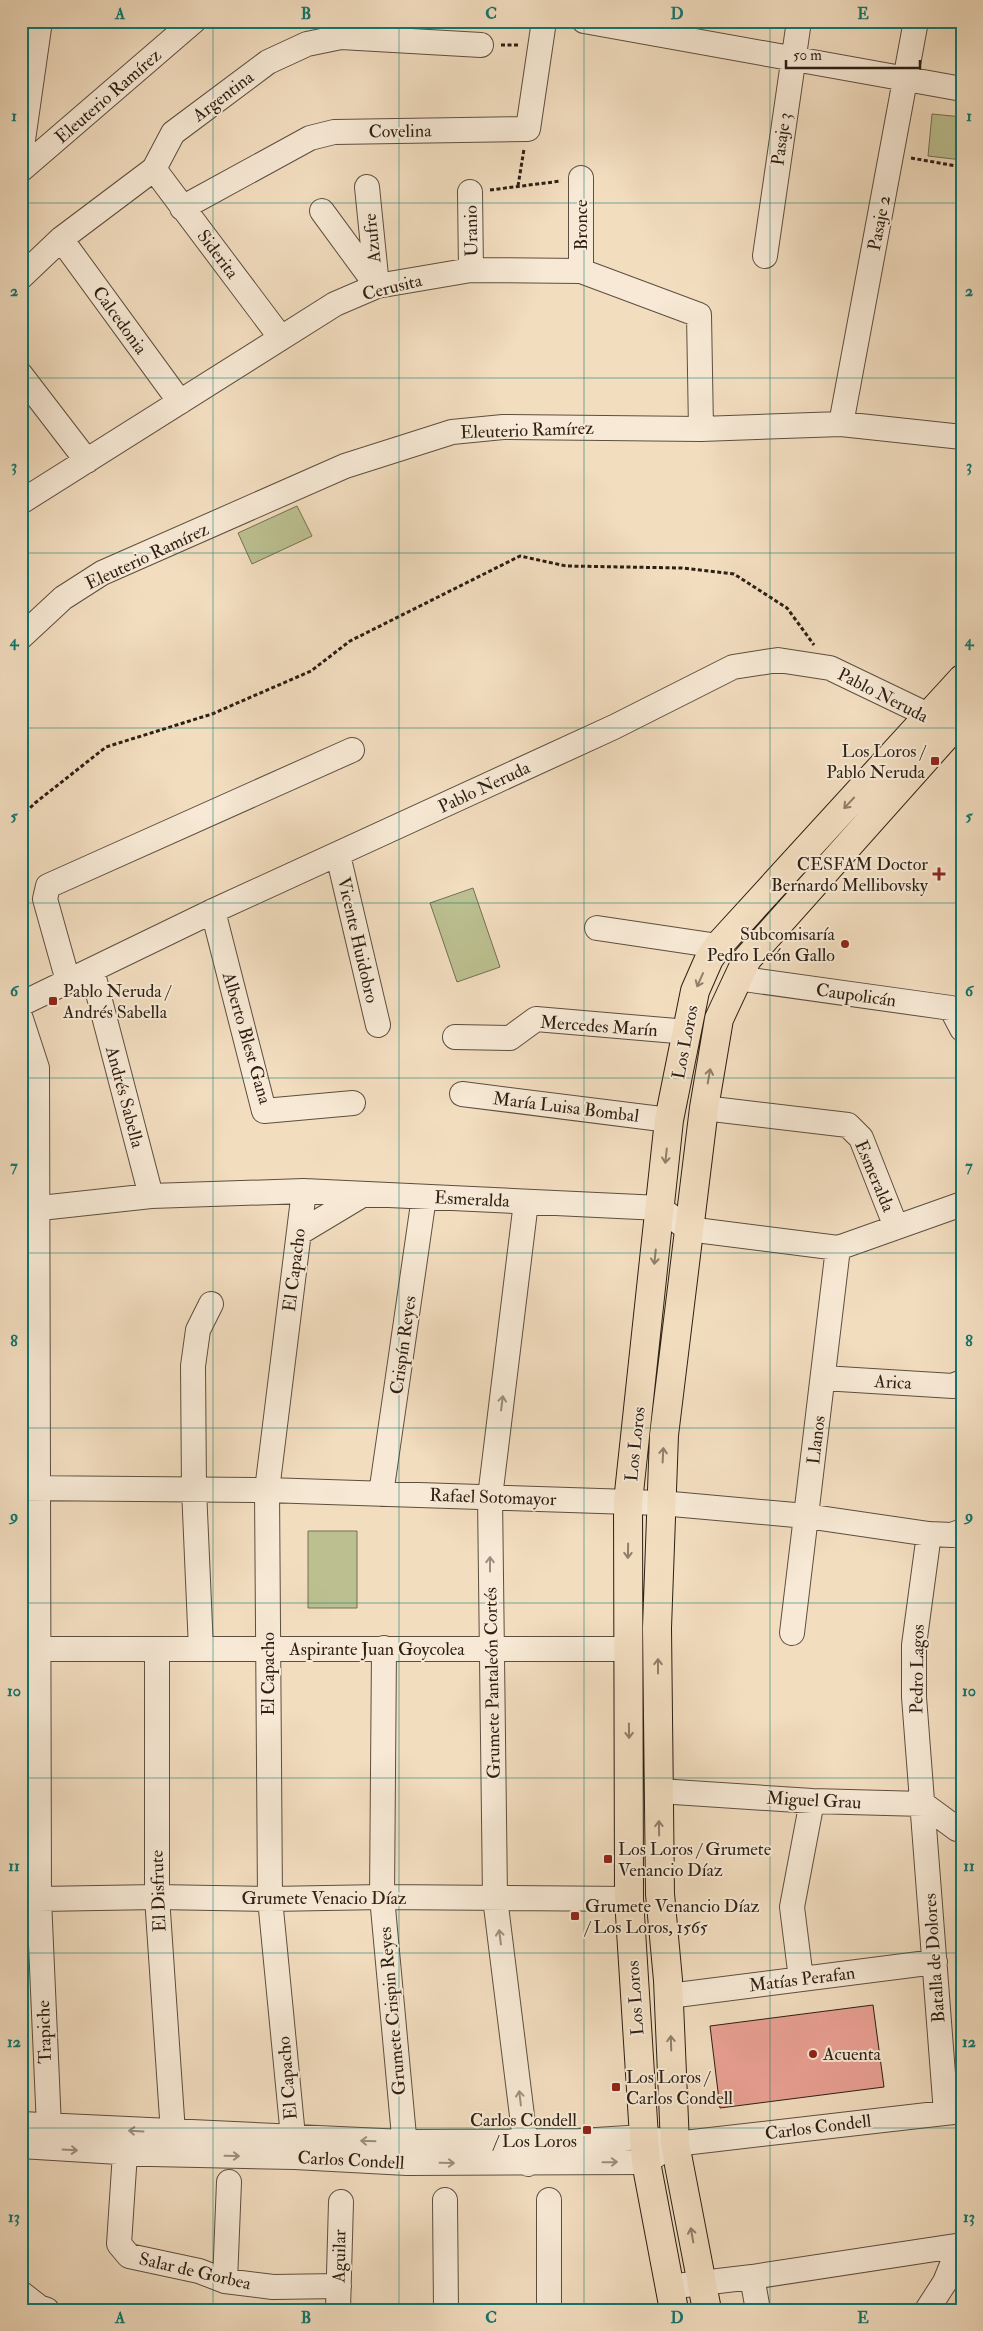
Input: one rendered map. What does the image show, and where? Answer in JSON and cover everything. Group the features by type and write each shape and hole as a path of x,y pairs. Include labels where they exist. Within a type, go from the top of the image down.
{"main road":[{"name":"Los Loros","path":"707,2310 700,2283 675,2144 669,1996 660,1894 657,1628 660,1503 664,1435 704,1108 719,1019 747,958 947,722 962,679"},
{"name":"Los Loros","path":"671,2298 645,2149 629,1899 630,1764 627,1650 628,1502 669,1120 695,991 709,959 718,946 947,722"}],"street":[{"path":"21,154 40,21"},
{"path":"528,129 544,21"},
{"path":"584,21 671,29 792,58 962,89"},
{"name":"Pasaje 3","path":"765,256 798,21"},
{"name":"Pasaje 2","path":"841,424 916,21"},
{"name":"Eleuterio Ramírez","path":"21,170 190,22"},
{"name":"Argentina","path":"21,277 61,239 154,170 174,133 268,62 307,44 341,37 481,45"},
{"name":"Covelina","path":"182,208 310,138 334,132 528,129"},
{"name":"Siderita","path":"154,170 282,338"},
{"name":"Bronce","path":"581,178 581,271"},
{"name":"Azufre","path":"367,187 376,286"},
{"name":"Uranio","path":"470,192 471,270"},
{"name":"Azufre","path":"322,211 376,286"},
{"name":"Calcedonia","path":"61,239 180,402"},
{"name":"Cerusita","path":"21,502 335,304 376,286 471,270 581,271 699,315 701,429"},
{"path":"21,375 87,460"},
{"name":"Eleuterio Ramírez","path":"21,637 63,598 102,573 345,466 452,432 503,427 701,429 841,424 962,437"},
{"name":"Pablo Neruda","path":"21,1004 213,911 338,855 614,726 733,667 778,660 830,668 947,722"},
{"path":"68,981 44,899 48,886 352,750"},
{"name":"Vicente Huidobro","path":"338,855 378,1025"},
{"name":"Alberto Blest Gana","path":"213,911 264,1111 353,1103"},
{"path":"597,928 718,946"},
{"name":"Andrés Sabella","path":"92,970 151,1196"},
{"name":"Caupolicán","path":"737,978 950,1008 962,1029"},
{"name":"Trapiche","path":"21,1019 29,1069 30,1488 37,1650 30,1896 49,2126"},
{"name":"Mercedes Marín","path":"455,1036 510,1038 536,1019 688,1032"},
{"name":"María Luisa Bombal","path":"462,1094 669,1120"},
{"name":"Esmeralda","path":"704,1108 848,1124 861,1138 896,1227"},
{"name":"Esmeralda","path":"29,1209 151,1196 304,1191 660,1208 688,1229 838,1248 962,1204"},
{"name":"El Capacho","path":"294,2148 270,1899 267,1490 304,1191"},
{"path":"299,1233 364,1194"},
{"name":"Crispín Reyes","path":"381,1494 424,1197"},
{"name":"Grumete Pantaleón Cortés","path":"526,1202 490,1497 495,1898 527,2153"},
{"name":"Llanos","path":"792,1633 838,1248"},
{"path":"201,1649 194,1489 193,1366 198,1330 211,1304"},
{"name":"Arica","path":"823,1378 953,1386 962,1382"},
{"name":"Rafael Sotomayor","path":"30,1488 267,1490 660,1503 806,1516 929,1534 952,1535 962,1531"},
{"name":"Pedro Lagos","path":"923,1804 914,1697 914,1645 929,1534"},
{"name":"Aspirante Juan Goycolea","path":"37,1650 384,1648 627,1650"},
{"name":"Grumete Crispin Reyes","path":"384,1648 382,1898 405,2153"},
{"name":"El Disfrute","path":"158,1649 157,1897 173,2133"},
{"name":"Miguel Grau","path":"658,1791 812,1801 923,1804"},
{"path":"801,1979 792,1907 812,1801"},
{"path":"923,1804 956,1829 962,1830"},
{"name":"Batalla de Dolores","path":"923,1804 934,1962 954,2112"},
{"name":"Grumete Venacio Díaz","path":"30,1896 270,1899 629,1899"},
{"name":"Matías Perafan","path":"669,1996 934,1962"},
{"name":"Carlos Condell","path":"22,2130 125,2153 294,2148 405,2153 527,2153 645,2149 954,2112"},
{"name":"Carlos Condell","path":"22,2130 49,2126 173,2133 294,2148"},
{"name":"Salar de Gorbea","path":"125,2153 119,2244 129,2256 198,2271 226,2281 273,2287 339,2286"},
{"path":"226,2281 229,2182"},
{"path":"445,2200 446,2310"},
{"path":"549,2200 549,2310"},
{"name":"Aguilar","path":"338,2310 340,2202"},
{"path":"671,2298 700,2283 752,2277 961,2245"},
{"path":"927,2310 945,2282 961,2245"},
{"path":"752,2277 758,2310"}],"path":[{"path":"481,45 540,45"},
{"path":"518,186 528,129"},
{"path":"892,154 962,167"},
{"path":"470,192 581,178"},
{"path":"21,817 35,803 106,748 212,714 311,671 350,641 520,556 566,566 682,568 734,574 788,608 830,668"}],"green space":[{"path":"932,114 962,117 962,160 928,156"},
{"path":"297,506 312,536 252,564 238,533"},
{"path":"473,888 500,967 457,982 430,903"},
{"path":"308,1531 357,1531 357,1608 308,1608"}],"building":[{"path":"873,2005 884,2087 720,2108 710,2026"}],"place":[{"name":"Los Loros / Pablo Neruda","path":"935,761"},
{"name":"CESFAM Doctor Bernardo Mellibovsky","path":"939,874"},
{"name":"Subcomisaría Pedro León Gallo","path":"845,944"},
{"name":"Pablo Neruda / Andrés Sabella","path":"53,1001"},
{"name":"Los Loros / Grumete Venancio Díaz","path":"608,1859"},
{"name":"Grumete Venancio Díaz / Los Loros, 1565","path":"575,1916"},
{"name":"Acuenta","path":"813,2054"},
{"name":"Los Loros / Carlos Condell","path":"616,2087"},
{"name":"Carlos Condell / Los Loros","path":"587,2130"}]}
